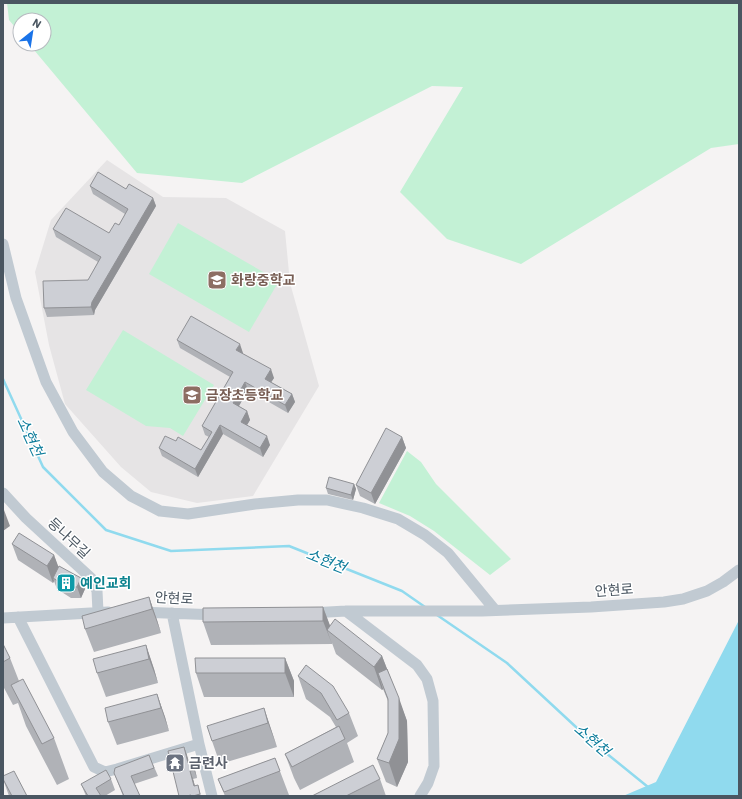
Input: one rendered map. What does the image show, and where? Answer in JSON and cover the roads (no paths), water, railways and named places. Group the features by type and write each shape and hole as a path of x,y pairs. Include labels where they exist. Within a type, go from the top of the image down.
{"street":[{"path":"3,244 16,298 46,382 78,438 103,472 131,496 160,511 188,514 254,504 298,500 327,500 363,508 398,519 425,535 448,553 495,610"},
{"name":"등나무길","path":"3,493 26,518 90,578 97,591 98,612"},
{"name":"안현로","path":"346,611 482,611 591,607 664,602 683,599 716,587 739,570"},
{"name":"안현로","path":"3,618 124,611 226,615"},
{"path":"301,614 346,611 416,665 427,679 433,700 434,766 428,783 420,796"},
{"path":"172,614 199,744 212,796"},
{"path":"18,617 94,767 105,772 199,744"}],"water":[{"path":"739,620 739,796 623,796 656,782"}],"waterway":[{"name":"소현천","path":"3,379 43,467 106,530 171,551 289,546 402,591 425,607"},
{"name":"소현천","path":"437,615 507,663 590,740 648,787"}],"place":[{"name":"화랑중학교","path":"217,280"},
{"name":"금장초등학교","path":"192,395"},
{"name":"예인교회","path":"66,583"},
{"name":"금련사","path":"175,763"}]}
